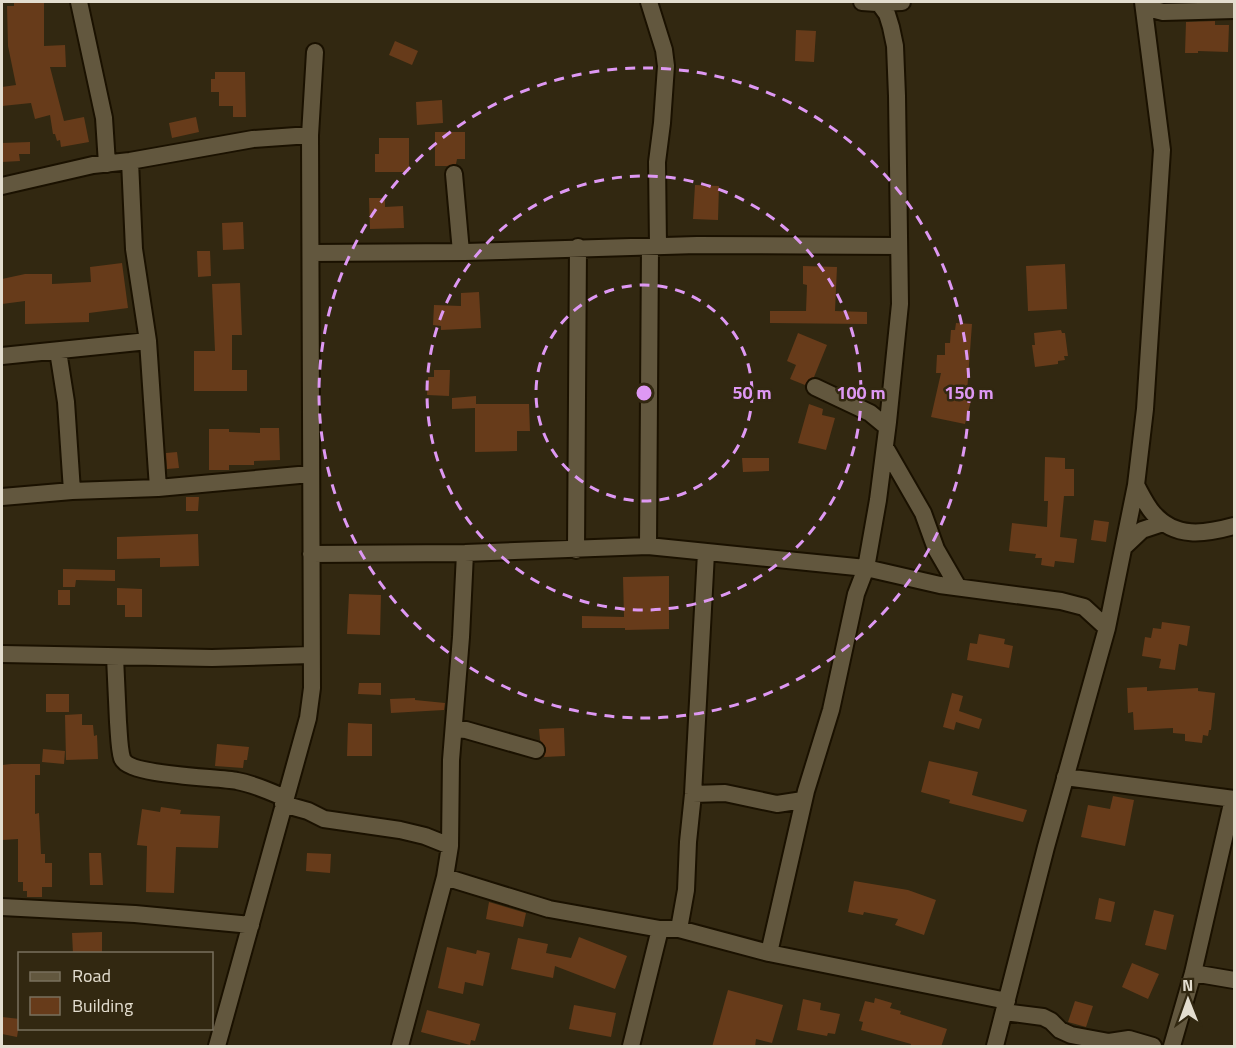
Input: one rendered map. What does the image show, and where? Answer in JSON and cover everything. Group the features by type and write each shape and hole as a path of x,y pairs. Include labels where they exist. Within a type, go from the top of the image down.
{"street":[{"path":"79,2 104,118 107,164"},
{"path":"648,546 657,162 666,66 664,50 649,2"},
{"path":"862,2 902,2"},
{"path":"891,27 900,10 915,2"},
{"path":"1143,2 1151,9 1162,12 1234,10"},
{"path":"994,1047 1107,628 1136,485 1146,397 1162,150 1143,2"},
{"path":"769,953 803,800 831,710 856,594 866,568 885,447 900,304 896,66 891,27 887,14 879,3"},
{"path":"217,1047 308,718 312,688 309,370 310,135 315,52"},
{"path":"2,186 107,164 253,139 310,135"},
{"path":"130,161 134,249 148,341 158,488"},
{"path":"454,174 460,252"},
{"path":"311,254 766,244 899,246"},
{"path":"576,549 578,247"},
{"path":"2,356 148,341"},
{"path":"58,351 66,402 72,491"},
{"path":"815,387 870,413 887,427"},
{"path":"885,447 923,513 936,549 958,587"},
{"path":"2,497 72,491 158,488 310,474"},
{"path":"1136,485 1151,512 1163,523 1180,532 1198,534 1234,526"},
{"path":"1123,548 1135,534 1163,523"},
{"path":"311,554 465,553 648,546 866,568 958,587 1072,604 1084,607 1107,628"},
{"path":"400,1047 445,877 450,846 451,760 465,553"},
{"path":"679,929 686,890 693,794 706,553"},
{"path":"2,654 212,658 311,655"},
{"path":"115,657 119,735 122,758 125,763 144,771 219,778 257,786 324,819 400,830 425,836 450,846"},
{"path":"454,729 466,730 536,750"},
{"path":"1065,777 1234,799 1193,973 1172,1047"},
{"path":"693,794 725,793 777,804 803,800"},
{"path":"445,877 549,909 660,929 679,929 769,953 1006,1007 1043,1017 1071,1035 1109,1042 1129,1040 1153,1047"},
{"path":"2,907 135,914 251,925"},
{"path":"631,1047 660,929"},
{"path":"1193,973 1234,980"}],"building":[{"path":"14,2 44,2 44,46 65,45 66,67 50,67 64,121 84,117 89,142 61,147 60,140 57,141 53,134 50,115 35,119 31,103 2,106 2,87 16,85 8,46 7,6 14,6"},
{"path":"1215,21 1215,25 1229,25 1228,52 1185,53 1186,22"},
{"path":"796,30 816,31 814,62 795,61"},
{"path":"395,41 418,51 412,65 389,55"},
{"path":"215,72 245,72 246,117 233,117 233,106 219,106 219,92 211,92 211,79 215,79"},
{"path":"442,100 443,123 417,125 416,102"},
{"path":"196,117 199,132 172,138 169,123"},
{"path":"435,132 465,132 465,159 457,159 456,164 435,166"},
{"path":"379,138 409,138 409,172 375,172 375,154 379,154"},
{"path":"30,142 30,154 19,154 20,161 2,162 2,143"},
{"path":"695,185 719,186 718,220 693,219"},
{"path":"369,198 385,198 385,207 403,206 404,228 370,229"},
{"path":"243,222 244,249 223,250 222,223"},
{"path":"197,251 210,251 211,276 198,277"},
{"path":"122,263 128,308 89,313 89,322 25,324 25,301 2,304 2,279 25,274 52,274 52,284 91,282 90,267"},
{"path":"1065,264 1067,309 1028,311 1026,266"},
{"path":"803,266 837,267 835,311 867,312 867,324 770,323 770,311 806,311 807,285 803,284"},
{"path":"240,283 242,335 232,335 232,370 247,370 247,391 194,391 194,351 215,351 212,284"},
{"path":"479,292 481,328 441,330 441,326 433,325 434,305 461,306 461,293"},
{"path":"956,323 972,324 967,392 973,393 965,424 931,417 941,373 936,373 937,355 945,355 945,343 950,343 951,330 955,330"},
{"path":"1061,330 1065,333 1068,356 1064,356 1065,360 1058,361 1058,364 1035,367 1032,345 1035,345 1034,333"},
{"path":"798,333 827,345 814,377 809,379 805,385 790,379 796,365 787,361"},
{"path":"434,370 450,370 449,396 427,395 428,377 434,377"},
{"path":"476,396 476,404 529,404 530,431 517,431 517,451 475,452 475,408 452,409 452,398"},
{"path":"809,404 823,409 822,415 835,418 826,450 798,443"},
{"path":"260,428 279,428 280,460 254,461 254,465 229,465 229,470 209,470 209,429 260,433"},
{"path":"177,452 179,468 167,469 166,453"},
{"path":"1045,457 1065,458 1065,469 1074,469 1074,496 1064,496 1060,537 1077,539 1074,563 1055,561 1054,567 1041,565 1042,558 1035,558 1036,554 1009,551 1012,523 1047,527 1048,501 1044,501"},
{"path":"742,458 769,458 769,471 743,472"},
{"path":"186,497 199,497 198,511 186,511"},
{"path":"1094,520 1109,522 1106,542 1091,540"},
{"path":"198,534 199,566 160,567 160,558 117,559 117,537"},
{"path":"63,569 115,570 115,581 76,580 75,587 63,587"},
{"path":"669,576 669,629 582,628 582,616 624,617 623,577"},
{"path":"117,588 142,589 142,617 125,617 125,605 117,605"},
{"path":"58,590 70,590 70,605 58,605"},
{"path":"349,594 381,595 380,635 347,634"},
{"path":"1162,622 1190,626 1187,646 1179,644 1175,670 1159,668 1161,659 1142,656 1145,637 1151,638 1153,628 1161,629"},
{"path":"979,634 1005,639 1004,644 1013,646 1009,668 967,660 970,643 977,644"},
{"path":"359,683 381,683 381,695 358,694"},
{"path":"1147,687 1147,691 1198,688 1198,691 1215,693 1211,730 1208,736 1203,735 1202,743 1185,741 1185,734 1173,733 1173,728 1134,730 1133,712 1128,713 1127,688"},
{"path":"952,693 963,696 959,711 982,719 979,729 956,722 954,730 943,727"},
{"path":"46,694 69,694 69,712 46,712"},
{"path":"415,698 415,700 445,703 444,710 391,713 390,699"},
{"path":"82,714 82,725 93,725 94,736 97,735 98,759 66,760 65,715"},
{"path":"348,723 372,724 372,756 347,756"},
{"path":"564,728 565,756 544,757 546,748 540,740 539,729"},
{"path":"217,744 249,747 243,768 215,766"},
{"path":"43,749 65,751 64,764 42,762"},
{"path":"929,761 978,772 972,795 1027,810 1023,822 949,803 950,800 921,792"},
{"path":"40,764 40,775 35,775 35,814 39,813 41,854 45,854 45,863 52,863 52,887 42,887 42,897 27,897 27,891 23,891 23,882 18,882 18,839 2,840 2,765"},
{"path":"1113,796 1134,800 1125,846 1081,837 1088,805 1110,809"},
{"path":"161,807 181,810 180,814 220,816 218,848 176,847 174,893 146,892 147,846 137,845 142,809 160,812"},
{"path":"89,853 101,853 103,885 90,885"},
{"path":"307,853 331,854 330,873 306,871"},
{"path":"854,881 908,890 936,900 924,935 895,925 898,919 864,912 863,915 848,912"},
{"path":"1099,898 1115,902 1111,922 1095,919"},
{"path":"489,902 526,913 523,927 486,919"},
{"path":"1154,910 1174,915 1166,950 1145,945"},
{"path":"102,932 102,952 73,952 72,933"},
{"path":"579,937 627,956 615,989 555,966 553,978 511,969 518,938 548,944 546,953 571,958"},
{"path":"447,947 476,954 477,950 490,953 483,986 465,982 463,994 438,988"},
{"path":"1132,963 1159,974 1148,999 1122,987"},
{"path":"728,990 783,1005 772,1043 756,1039 755,1047 712,1047"},
{"path":"875,998 892,1003 890,1008 901,1011 900,1014 947,1029 941,1047 910,1047 911,1044 861,1030 863,1022 859,1021 865,1001 874,1003"},
{"path":"803,999 821,1003 820,1010 840,1014 835,1034 828,1033 827,1036 797,1030"},
{"path":"1075,1001 1093,1006 1086,1027 1068,1022"},
{"path":"574,1005 616,1013 611,1037 569,1029"},
{"path":"427,1010 480,1024 475,1041 471,1040 470,1045 421,1032"},
{"path":"2,1017 18,1019 17,1037 2,1034"}]}
